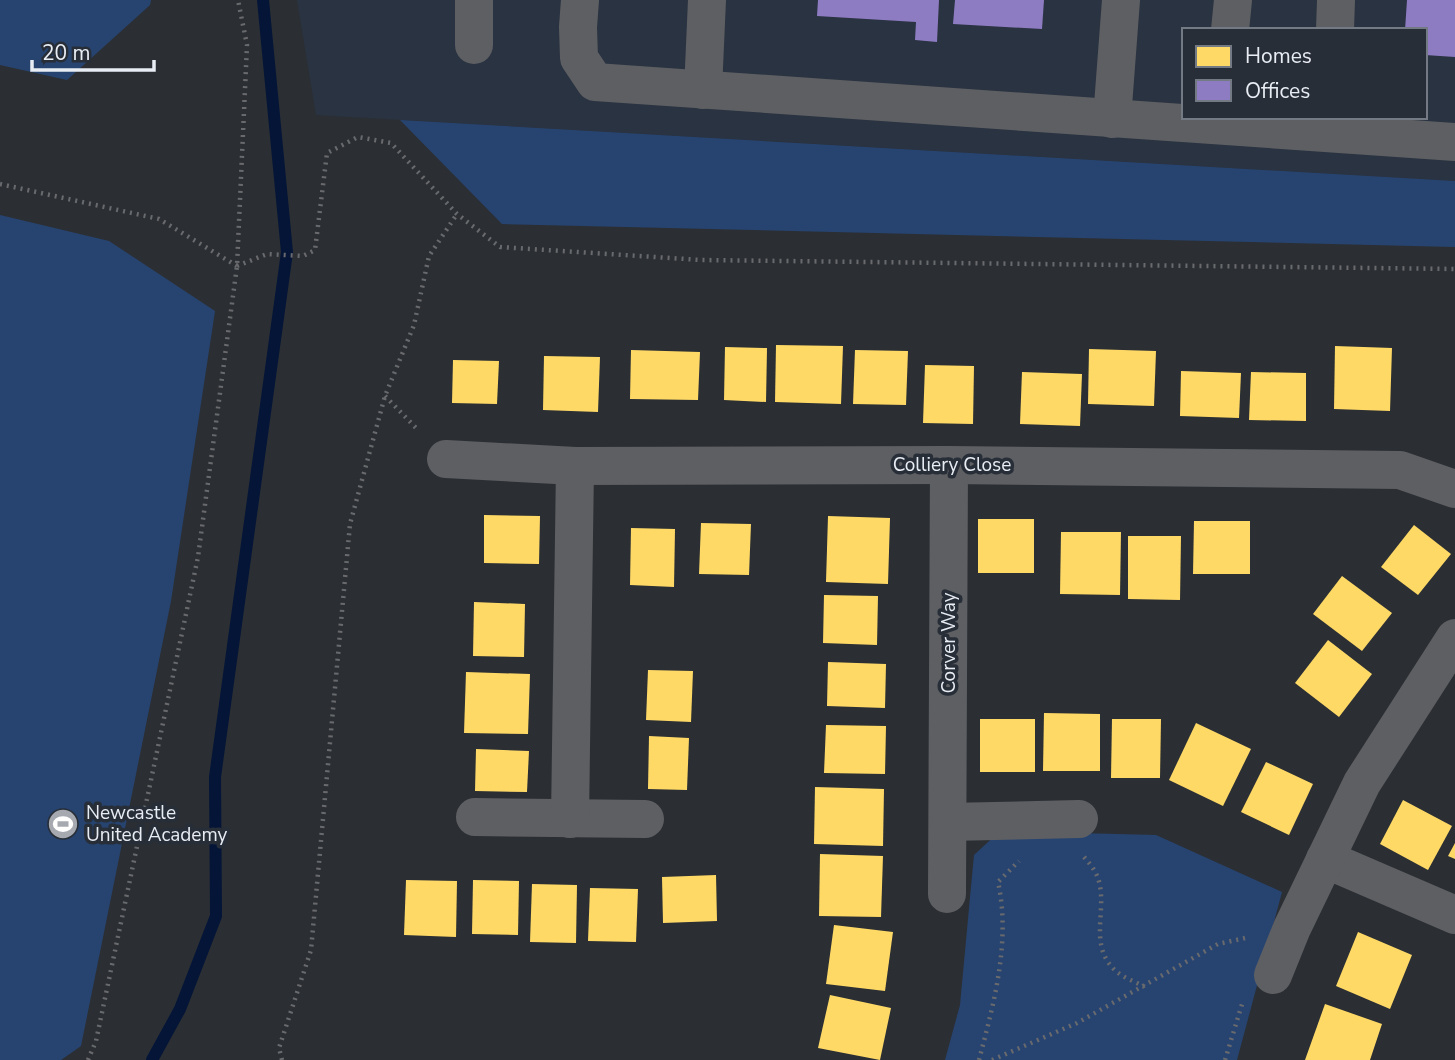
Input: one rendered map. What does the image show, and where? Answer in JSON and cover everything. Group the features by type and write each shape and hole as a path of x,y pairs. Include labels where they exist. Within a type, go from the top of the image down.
{"street":[{"path":"474,0 474,45"},
{"path":"704,90 707,0"},
{"path":"1112,119 1121,0"},
{"path":"1230,28 1233,0"},
{"path":"1335,28 1336,0"},
{"path":"579,14 579,58 595,82 1112,119 1331,126 1455,142"},
{"name":"Colliery Close","path":"446,459 575,466 949,465 1400,470 1455,489"},
{"name":"Corver Way","path":"947,894 949,465"},
{"path":"570,818 575,466"},
{"path":"1273,975 1292,928 1362,783 1455,638"},
{"path":"475,817 645,819"},
{"path":"948,822 1077,835"},
{"path":"1325,859 1455,915"}],"path":[{"path":"88,1060 96,1041 198,557 237,267 247,45 237,0"},
{"path":"237,267 267,254 303,256 315,250 327,153 358,137 391,143 457,214 500,247 701,260 1455,269"},
{"path":"0,184 159,219 237,267"},
{"path":"282,1060 279,1048 311,950 350,524 385,396 414,325 429,256 457,214"},
{"path":"385,396 446,459"},
{"path":"1077,835 1100,887 1100,936 1103,952 1111,966 1122,976 1145,987"},
{"path":"979,1060 996,997 1001,954 1002,914 998,882 1027,856"},
{"path":"992,1060 1077,1023 1218,944 1252,936 1263,937 1292,928"}],"shaded area":[{"path":"0,0 151,0 150,5 67,80 0,65"},
{"path":"297,0 1455,0 1455,181 316,115"},
{"path":"400,120 1455,181 1455,247 502,224"},
{"name":"Newcastle United Academy","path":"0,215 109,241 215,311 171,601 81,1046 61,1060 0,1060"},
{"path":"1000,831 1156,835 1282,892 1237,1060 945,1060 960,1005 974,855"}],"building: Homes":[{"path":"776,345 843,346 841,404 775,402"},
{"path":"1335,346 1392,348 1390,411 1334,409"},
{"path":"725,347 767,348 766,402 724,400"},
{"path":"1089,349 1156,351 1154,406 1088,404"},
{"path":"631,350 700,352 698,400 630,399"},
{"path":"855,350 908,351 906,405 853,404"},
{"path":"544,356 600,357 598,412 543,410"},
{"path":"453,360 499,361 497,404 452,403"},
{"path":"925,365 974,366 973,424 923,423"},
{"path":"1181,371 1241,373 1239,418 1180,416"},
{"path":"1022,372 1082,374 1080,426 1020,424"},
{"path":"1251,372 1306,373 1306,421 1249,420"},
{"path":"484,515 540,516 539,564 484,563"},
{"path":"828,516 890,518 888,584 826,582"},
{"path":"978,519 1034,519 1034,573 978,573"},
{"path":"1194,521 1250,521 1250,574 1193,574"},
{"path":"701,523 751,524 749,575 699,574"},
{"path":"1414,525 1451,554 1418,595 1381,567"},
{"path":"631,528 675,529 674,587 630,585"},
{"path":"1061,532 1121,532 1120,595 1060,594"},
{"path":"1128,536 1181,536 1180,600 1128,599"},
{"path":"1342,576 1392,613 1362,651 1313,614"},
{"path":"824,595 878,596 877,645 823,643"},
{"path":"474,602 525,604 524,657 473,656"},
{"path":"1328,640 1372,674 1339,717 1295,683"},
{"path":"828,662 886,664 885,708 827,706"},
{"path":"648,670 693,671 691,722 646,720"},
{"path":"466,672 530,674 528,734 464,733"},
{"path":"1044,713 1100,714 1100,771 1043,771"},
{"path":"980,719 1035,719 1035,772 980,772"},
{"path":"1112,719 1161,719 1160,778 1111,778"},
{"path":"1196,723 1251,749 1223,806 1169,780"},
{"path":"826,725 886,726 885,774 824,773"},
{"path":"649,736 689,738 687,790 648,789"},
{"path":"476,749 529,751 527,792 475,791"},
{"path":"1266,762 1313,784 1289,835 1241,812"},
{"path":"815,787 884,789 883,846 814,844"},
{"path":"1403,800 1452,826 1428,870 1380,844"},
{"path":"1455,843 1455,859 1448,856"},
{"path":"820,854 883,856 881,917 819,916"},
{"path":"716,875 717,921 663,923 662,877"},
{"path":"406,880 457,881 456,937 404,935"},
{"path":"473,880 519,881 518,935 472,934"},
{"path":"532,884 577,885 576,943 530,942"},
{"path":"590,888 638,889 636,942 588,941"},
{"path":"834,925 893,932 885,991 826,984"},
{"path":"1358,932 1412,955 1390,1009 1336,986"},
{"path":"830,995 891,1008 880,1060 818,1048"},
{"path":"1325,1004 1382,1024 1370,1060 1305,1060"}],"building: Offices":[{"path":"818,0 939,0 937,42 915,40 916,22 817,16"},
{"path":"955,0 1044,0 1042,29 953,24"},
{"path":"1407,0 1455,0 1455,57 1427,55 1427,28 1405,28"}],"waterway":[{"path":"152,1060 180,1009 216,916 215,777 287,252 263,0"}],"place":[{"name":"Newcastle United Academy","path":"63,824"}]}
